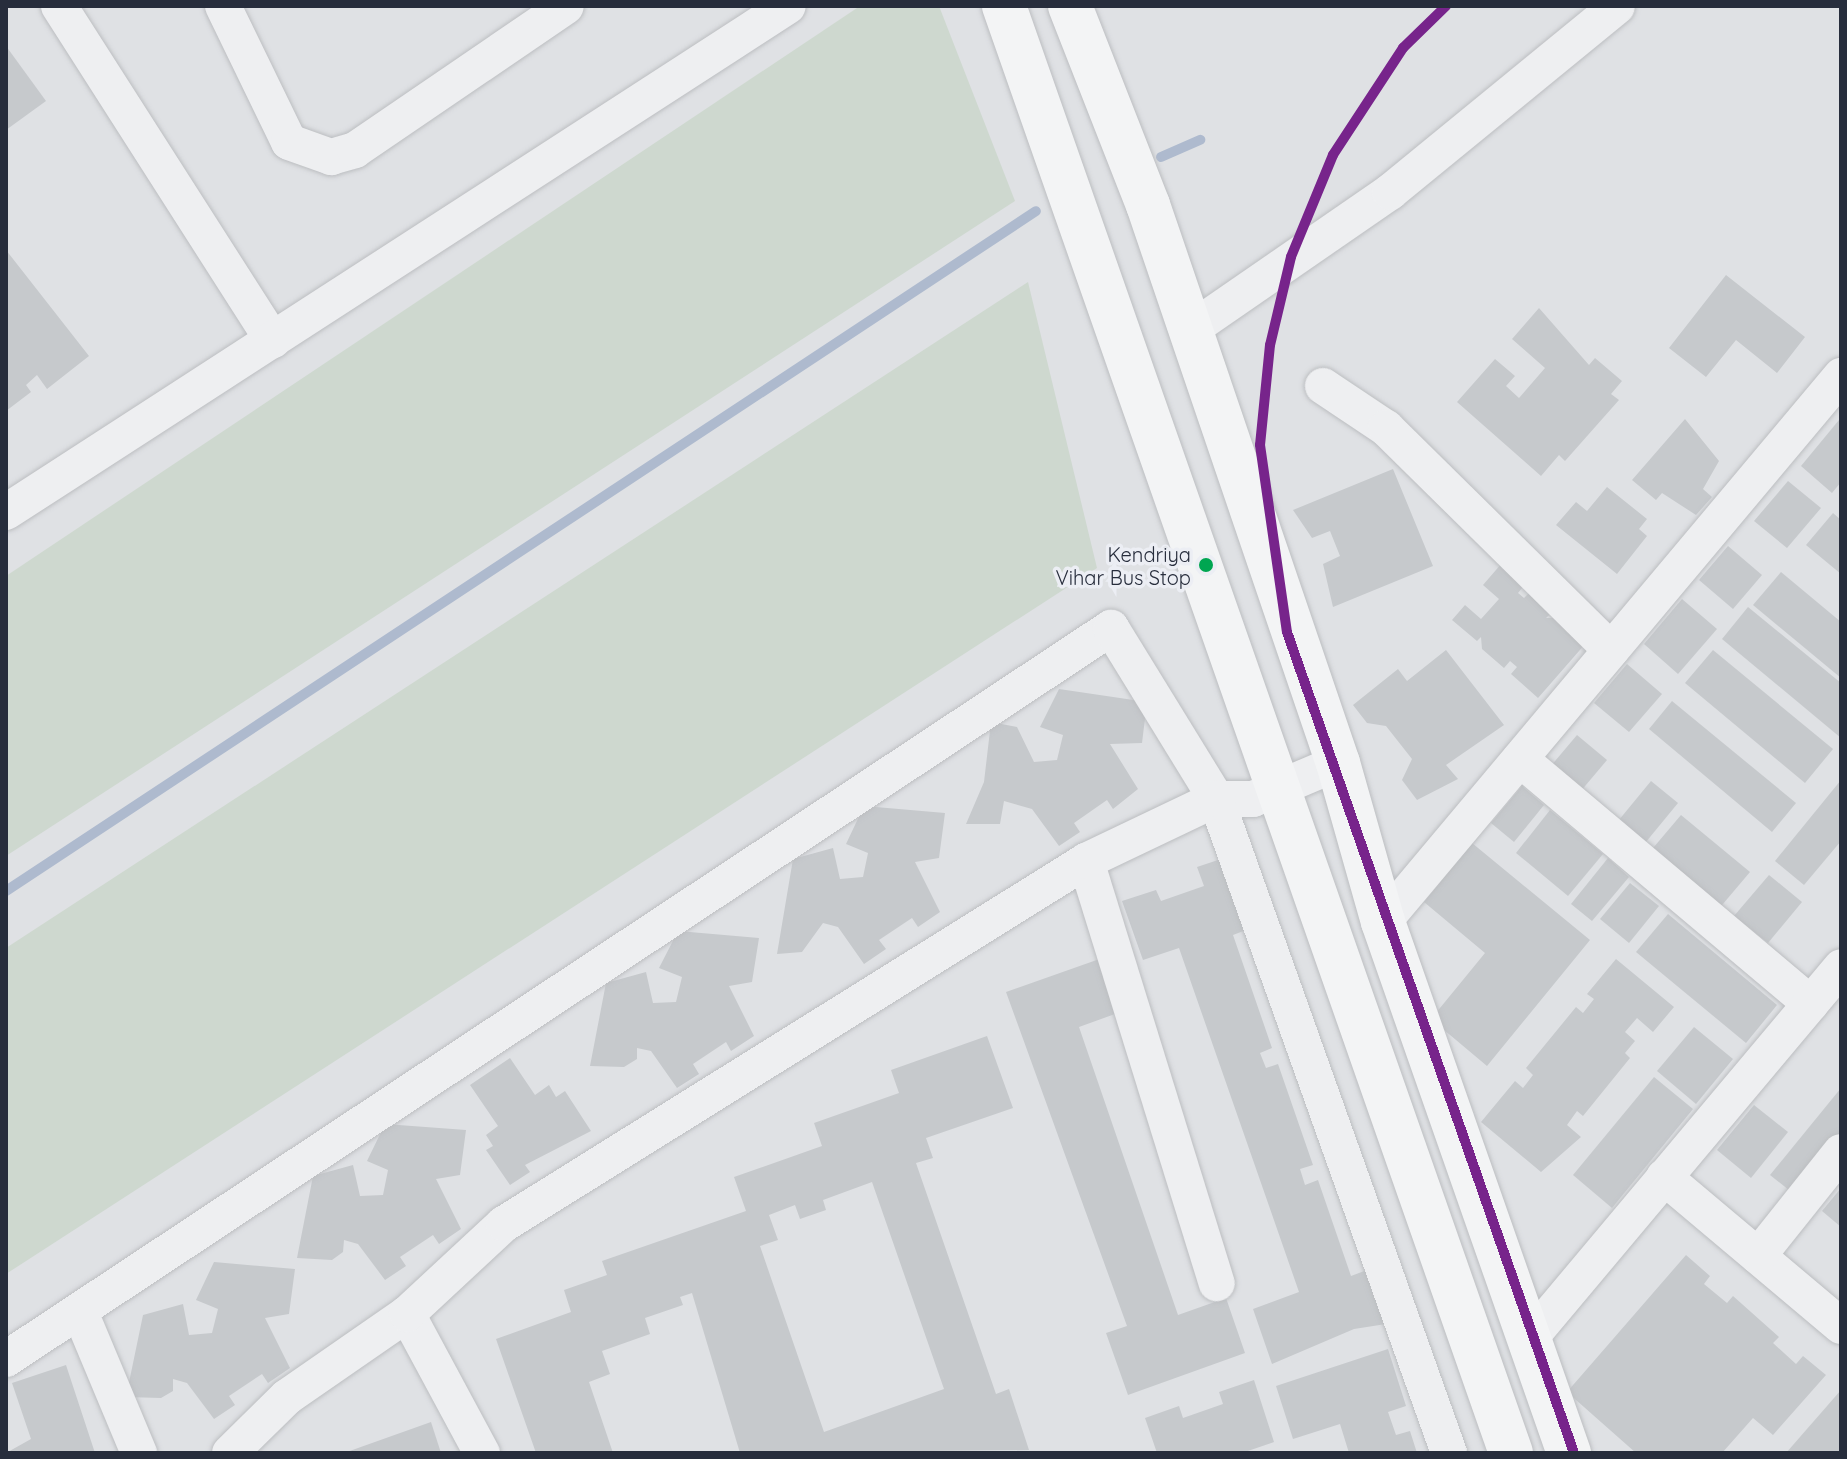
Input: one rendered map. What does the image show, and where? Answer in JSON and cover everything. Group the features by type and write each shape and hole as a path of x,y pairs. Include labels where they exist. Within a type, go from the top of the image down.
{"main road":[{"path":"1004,6 1511,1453"},
{"path":"1070,6 1148,205 1338,763 1383,922 1569,1453"},
{"path":"1083,228 1148,205"}],"street":[{"path":"59,6 273,340"},
{"path":"223,6 289,142 331,157 355,150 566,6"},
{"path":"8,505 273,340 788,6"},
{"path":"1190,330 1390,192 1617,6"},
{"path":"1383,922 1841,376"},
{"path":"1323,386 1386,428 1611,650"},
{"path":"6,1359 1111,628 1216,799 1449,1453"},
{"path":"1520,759 1811,1004"},
{"path":"230,1453 287,1397 407,1314 504,1224 1086,861 1216,799 1253,799 1277,786 1338,763"},
{"path":"1086,861 1217,1283"},
{"path":"1530,1338 1841,967"},
{"path":"1758,1256 1841,1152"},
{"path":"1664,1177 1841,1326"},
{"path":"80,1312 139,1453"},
{"path":"407,1314 482,1453"}],"shaded area":[{"path":"860,6 939,6 1015,201 6,856 6,576"},
{"path":"1028,282 1097,568 6,1274 6,948"}],"building":[{"path":"6,46 46,101 6,130"},
{"path":"6,250 89,356 47,389 37,375 26,385 31,392 6,411"},
{"path":"1726,275 1805,337 1777,373 1736,340 1706,377 1669,348"},
{"path":"1539,308 1589,365 1595,358 1622,381 1611,394 1619,400 1565,461 1559,455 1541,476 1457,402 1495,359 1515,376 1506,386 1519,398 1545,368 1512,339"},
{"path":"1685,419 1719,461 1703,489 1712,497 1696,515 1662,493 1656,500 1632,480"},
{"path":"1839,420 1841,482 1832,493 1801,466"},
{"path":"1393,469 1433,566 1333,607 1323,564 1340,556 1330,531 1312,538 1293,510"},
{"path":"1788,481 1821,508 1787,548 1754,521"},
{"path":"1607,487 1647,519 1639,529 1647,536 1617,574 1556,525 1576,502 1587,511"},
{"path":"1833,513 1841,520 1841,574 1806,545"},
{"path":"1728,546 1762,575 1733,609 1699,580"},
{"path":"1502,563 1526,583 1518,593 1524,598 1529,593 1552,612 1546,618 1557,618 1586,643 1538,698 1511,674 1517,667 1510,661 1504,668 1482,649 1481,637 1477,641 1452,620 1465,605 1481,619 1499,599 1483,585"},
{"path":"1781,572 1841,622 1841,678 1753,605"},
{"path":"1682,599 1717,629 1678,674 1644,644"},
{"path":"1748,607 1841,683 1841,738 1722,639"},
{"path":"1446,650 1504,725 1446,765 1458,779 1417,800 1402,780 1412,759 1386,726 1367,723 1353,705 1398,669 1407,681"},
{"path":"1713,650 1833,749 1805,783 1685,683"},
{"path":"1627,664 1662,694 1629,732 1594,703"},
{"path":"1059,689 1147,702 1142,743 1110,744 1138,789 1113,809 1107,800 1074,823 1080,832 1059,846 1032,809 1004,801 1000,824 966,824 984,782 991,722 1017,727 1034,762 1057,760 1063,735 1040,727"},
{"path":"1672,701 1796,803 1772,832 1649,729"},
{"path":"1577,735 1607,760 1580,792 1550,767"},
{"path":"1841,780 1841,841 1804,885 1775,861"},
{"path":"1651,781 1678,803 1641,848 1614,826"},
{"path":"1522,786 1544,805 1514,842 1491,823"},
{"path":"864,806 945,813 939,858 915,862 940,912 918,927 912,918 879,940 886,949 864,964 838,927 823,923 802,952 777,954 793,859 833,848 840,879 863,877 868,853 846,844"},
{"path":"1550,810 1603,854 1568,896 1516,853"},
{"path":"1681,815 1750,872 1717,911 1648,854"},
{"path":"1472,843 1590,940 1487,1066 1431,1019 1485,953 1424,902"},
{"path":"1608,858 1629,877 1592,921 1571,904"},
{"path":"1221,859 1246,930 1233,935 1272,1048 1260,1053 1266,1068 1278,1064 1313,1165 1300,1169 1305,1185 1318,1180 1351,1276 1367,1270 1386,1324 1354,1329 1272,1364 1253,1309 1299,1292 1179,948 1143,960 1122,901 1156,890 1161,901 1204,886 1197,867"},
{"path":"1769,875 1802,902 1768,943 1734,916"},
{"path":"1630,883 1659,906 1629,943 1600,919"},
{"path":"1668,914 1777,1005 1746,1043 1636,952"},
{"path":"678,931 759,938 752,982 729,986 754,1036 731,1051 726,1042 693,1064 699,1074 677,1088 651,1051 637,1048 637,1059 624,1067 590,1066 606,983 646,972 653,1003 676,1002 682,977 659,968"},
{"path":"1108,956 1126,1010 1079,1027 1178,1315 1226,1298 1245,1353 1128,1395 1106,1333 1127,1326 1006,992"},
{"path":"1616,959 1674,1007 1653,1032 1637,1018 1625,1032 1635,1041 1625,1053 1630,1058 1583,1116 1577,1111 1567,1125 1581,1137 1541,1172 1481,1122 1515,1081 1523,1088 1533,1075 1526,1068 1576,1007 1583,1013 1594,999 1587,994"},
{"path":"1694,1027 1733,1059 1696,1104 1657,1071"},
{"path":"987,1036 1013,1108 926,1138 933,1158 916,1163 996,1394 1009,1389 1029,1450 740,1453 692,1293 680,1297 683,1305 645,1318 650,1334 602,1351 610,1374 589,1382 613,1453 536,1453 496,1339 571,1312 564,1290 607,1275 602,1261 746,1211 734,1177 822,1146 814,1123 899,1093 891,1070","holes":["872,1182 944,1389 824,1432 760,1246 778,1240 769,1215 795,1205 800,1219 826,1210 823,1200"]},
{"path":"510,1058 535,1095 549,1085 556,1097 565,1091 591,1131 525,1165 530,1172 510,1185 486,1150 493,1146 486,1135 498,1126 470,1085"},
{"path":"1654,1077 1693,1109 1612,1208 1573,1175"},
{"path":"1841,1088 1841,1147 1799,1198 1770,1175"},
{"path":"1754,1105 1788,1132 1751,1178 1717,1150"},
{"path":"385,1124 466,1130 460,1175 436,1179 461,1229 439,1244 433,1235 400,1257 406,1266 385,1280 358,1244 344,1240 343,1252 332,1260 297,1258 313,1176 353,1165 360,1196 383,1195 388,1170 367,1161"},
{"path":"1841,1188 1841,1227 1822,1211"},
{"path":"1686,1255 1710,1276 1704,1284 1727,1303 1733,1296 1779,1337 1773,1343 1796,1364 1803,1356 1826,1375 1773,1435 1753,1418 1722,1453 1636,1453 1567,1392"},
{"path":"214,1262 295,1269 289,1314 265,1318 290,1368 268,1383 262,1374 229,1396 235,1405 214,1419 187,1383 173,1379 173,1391 161,1398 126,1397 143,1315 183,1304 189,1335 212,1333 218,1309 196,1300"},
{"path":"1388,1349 1406,1406 1388,1412 1396,1435 1410,1431 1417,1453 1349,1453 1340,1424 1293,1439 1276,1386"},
{"path":"66,1365 95,1453 6,1453 31,1439 12,1383"},
{"path":"1254,1380 1274,1442 1242,1453 1157,1453 1145,1418 1179,1406 1183,1418 1223,1404 1219,1392"},
{"path":"1841,1390 1841,1453 1786,1453"},
{"path":"431,1422 441,1453 344,1453"}],"waterway":[{"path":"1161,157 1200,140"},
{"path":"6,891 1036,211"}],"transit line":[{"path":"1446,6 1403,48 1333,155 1291,257 1270,345 1260,445 1287,632 1574,1453"}],"place":[{"name":"Kendriya Vihar Bus Stop","path":"1206,565"}]}
